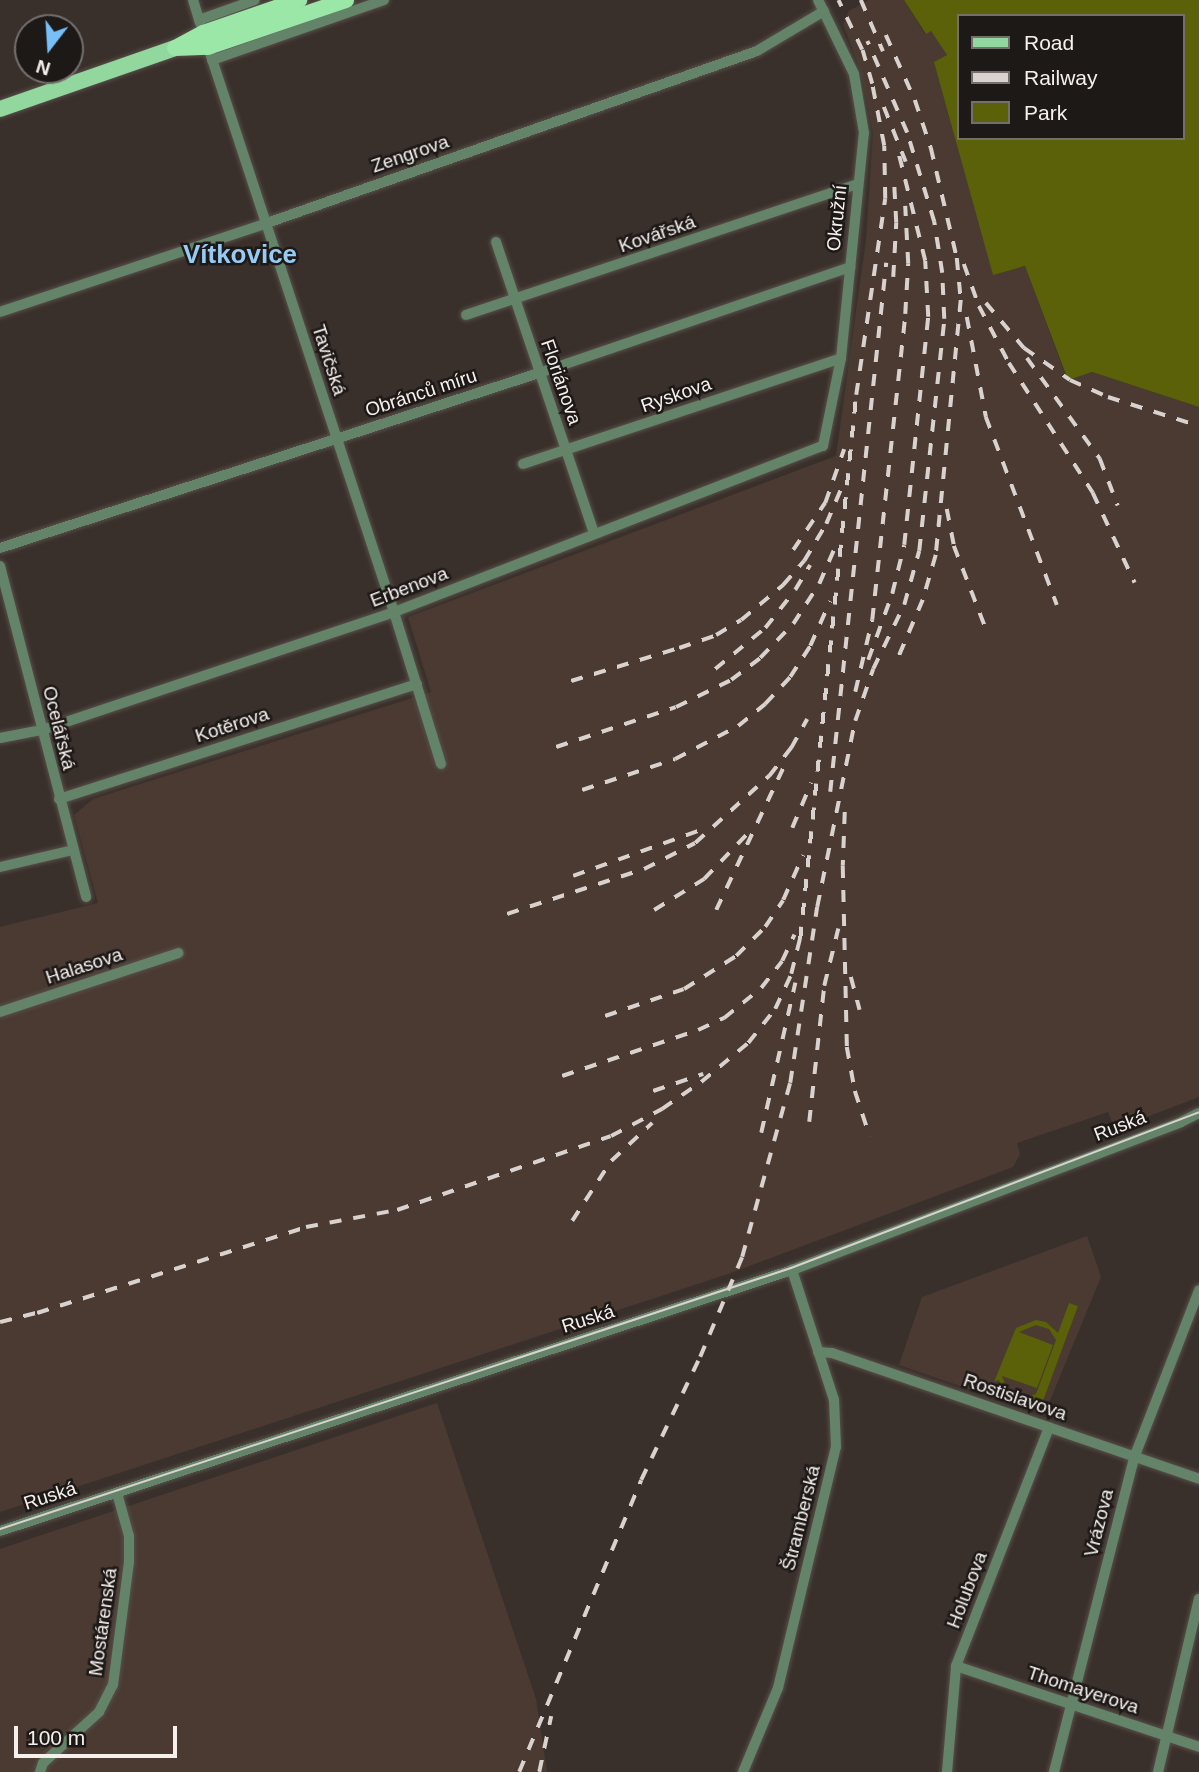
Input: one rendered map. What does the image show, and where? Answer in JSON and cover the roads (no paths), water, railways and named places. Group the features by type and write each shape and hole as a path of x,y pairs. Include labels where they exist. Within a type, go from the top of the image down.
{"highway":[{"path":"205,40 299,0"},
{"path":"175,48 346,0"}],"main road":[{"path":"0,109 175,48"}],"street":[{"name":"Tavičská","path":"192,0 394,612 441,764"},
{"path":"205,40 255,0"},
{"path":"205,40 384,0"},
{"name":"Okružní","path":"818,0 854,74 864,133 841,358 823,446"},
{"name":"Zengrova","path":"0,312 267,223 757,51 824,11"},
{"name":"Kovářská","path":"466,315 858,184"},
{"name":"Floriánova","path":"496,242 594,533"},
{"name":"Obránců míru","path":"0,548 540,373 850,267"},
{"name":"Ryskova","path":"523,464 841,358"},
{"name":"Erbenova","path":"0,738 42,730 394,612 823,446"},
{"name":"Ocelářská","path":"0,566 86,897"},
{"name":"Kotěrova","path":"59,799 417,684"},
{"path":"0,867 73,850"},
{"name":"Halasova","path":"0,1012 178,953"},
{"name":"Ruská","path":"0,1531 792,1270 1199,1113"},
{"name":"Ruská","path":"1181,1122 1199,1119"},
{"name":"Štramberská","path":"743,1772 778,1688 834,1455 835,1412 792,1270"},
{"name":"Vrázova","path":"1054,1772 1133,1458 1199,1290"},
{"name":"Rostislavova","path":"818,1352 832,1353 1199,1479"},
{"name":"Holubova","path":"947,1772 956,1666 1049,1427"},
{"name":"Mostárenská","path":"40,1772 43,1763 99,1713 113,1685 129,1561 129,1536 117,1493"},
{"path":"1158,1772 1199,1599"},
{"name":"Thomayerova","path":"956,1666 1199,1747"}],"tram line":[{"path":"0,1529 791,1268 1199,1112"}],"railway":[{"path":"0,1322 37,1313 306,1227 397,1210 611,1136 662,1109 701,1082 748,1043 775,1009 791,974 800,939 856,395 885,199 884,146 872,84 862,50 838,0"},
{"path":"861,0 883,51"},
{"path":"886,35 915,100 931,148 957,258 961,300 936,555 923,600 897,661"},
{"path":"519,1772 641,1480 700,1357 742,1257 790,1083 817,907 855,721 873,669 904,605 919,551 944,319 942,273 934,222 907,133 867,41"},
{"path":"884,107 906,162"},
{"path":"868,660 892,594 904,545 928,317 925,261 898,152"},
{"path":"893,277 896,223 894,186"},
{"path":"855,692 872,620 905,314 908,264 905,206"},
{"path":"830,792 886,263"},
{"path":"964,264 979,306 1009,363 1093,493 1135,583"},
{"path":"986,303 1024,348 1070,380 1108,397 1199,426"},
{"path":"967,317 986,417 1057,605"},
{"path":"1027,358 1100,459 1118,506"},
{"path":"793,550 825,503 844,449"},
{"path":"571,681 716,635 741,620 783,585 804,561 826,524 841,488"},
{"path":"947,509 954,546 986,629"},
{"path":"556,747 676,707 731,680 760,658 793,624 819,584 835,547"},
{"path":"715,669 765,628 795,590 810,565"},
{"path":"582,790 675,759 738,726 765,704 790,677 810,646 830,601"},
{"path":"507,914 644,869 695,843 769,776 791,748 807,719"},
{"path":"716,910 784,766"},
{"path":"792,828 811,783"},
{"path":"845,812 843,866 847,1047 855,1091 870,1137"},
{"path":"573,876 698,831"},
{"path":"654,910 704,879 746,835"},
{"path":"605,1016 684,989 736,956 765,927 783,900 803,855"},
{"path":"809,1122 824,986 838,929"},
{"path":"562,1076 698,1030 724,1018 761,988 782,961 794,935"},
{"path":"851,977 860,1010"},
{"path":"761,1133 795,983"},
{"path":"653,1091 703,1074"},
{"path":"572,1221 611,1161 652,1123"},
{"path":"539,1772 551,1716"}],"district":[{"name":"Vítkovice","path":"240,255"}]}
